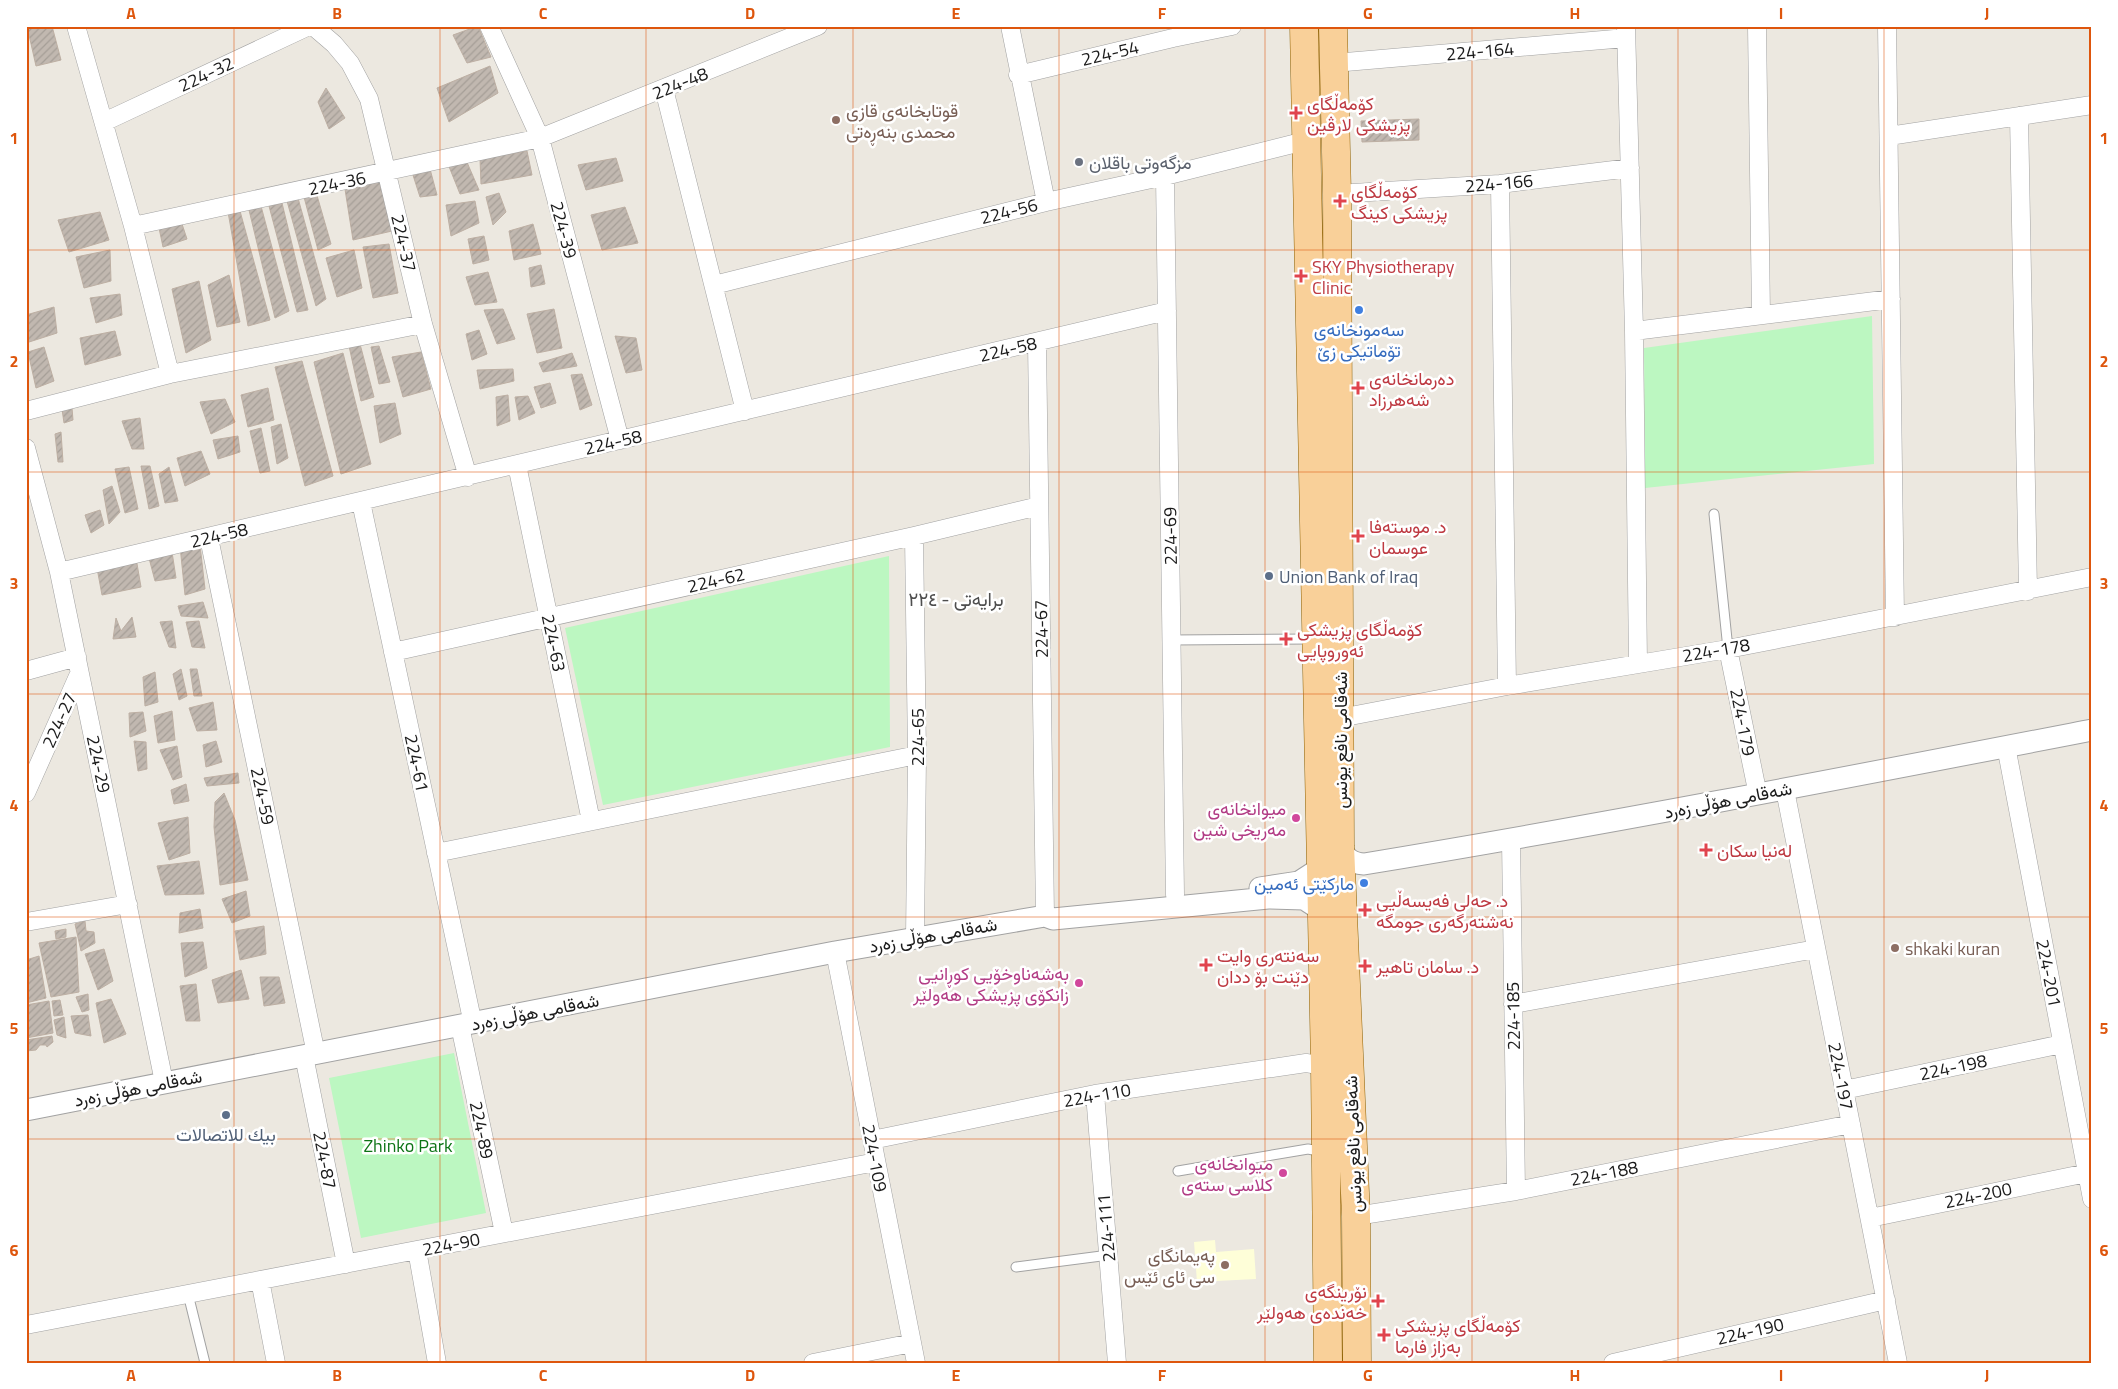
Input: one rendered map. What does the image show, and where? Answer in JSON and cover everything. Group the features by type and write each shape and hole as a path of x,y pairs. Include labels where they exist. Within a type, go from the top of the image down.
{"main road":[{"name":"شەقامی نافع یونس","path":"1304,26 1326,1153 1328,1363"},
{"name":"شەقامی نافع یونس","path":"1333,26 1337,194 1340,846 1356,1216 1357,1363"},
{"path":"1309,329 1337,323"}],"street":[{"path":"76,26 133,226 170,374"},
{"name":"224-48","path":"540,138 818,26"},
{"path":"1010,26 1018,74 1046,202"},
{"name":"224-54","path":"1018,74 1172,32 1232,26"},
{"path":"1757,26 1761,316"},
{"path":"1887,26 1895,617"},
{"name":"224-32","path":"104,122 314,27"},
{"name":"224-37","path":"314,27 334,44 350,63 369,99 423,324 468,477"},
{"name":"224-39","path":"496,28 540,138 620,440"},
{"path":"1626,32 1634,330 1638,663"},
{"name":"224-164","path":"1334,63 1626,32"},
{"path":"664,89 745,411"},
{"path":"1889,136 2092,105"},
{"path":"2020,116 2028,590"},
{"name":"224-36","path":"133,226 388,173 540,138"},
{"name":"224-56","path":"714,285 1046,202 1165,176 1305,141"},
{"name":"224-166","path":"1337,194 1500,184 1630,168"},
{"name":"224-69","path":"1165,176 1175,895"},
{"path":"1500,184 1507,686"},
{"path":"1634,330 1891,299"},
{"name":"224-58","path":"59,572 210,538 1167,311"},
{"path":"26,411 170,374 423,324"},
{"name":"224-67","path":"1037,342 1045,916"},
{"name":"224-29","path":"26,448 59,572 164,1082"},
{"name":"224-63","path":"517,465 591,821"},
{"name":"224-61","path":"361,502 436,853 467,1025"},
{"name":"224-62","path":"393,652 914,536 1039,506"},
{"name":"224-65","path":"914,536 917,755 915,938"},
{"name":"224-59","path":"210,538 310,1055"},
{"name":"224-178","path":"1340,718 1507,686 1728,649 2092,577"},
{"name":"224-179","path":"1728,649 1758,795"},
{"path":"26,671 78,666"},
{"name":"224-27","path":"26,793 78,666"},
{"name":"شەقامی هۆڵی زەرد","path":"1364,864 1511,840 1786,790 2092,730"},
{"name":"224-201","path":"2006,746 2092,1199"},
{"path":"436,853 917,755"},
{"name":"224-197","path":"1786,790 1898,1363"},
{"name":"224-185","path":"1511,840 1516,1191"},
{"path":"1340,846 1348,860 1355,864 1364,864"},
{"path":"1343,893 1349,876 1364,864"},
{"name":"شەقامی هۆڵی زەرد","path":"26,1110 835,952 1045,916 1053,910 1299,882 1319,868"},
{"name":"شەقامی هۆڵی زەرد","path":"1045,916 1053,919 1268,898 1304,899 1321,910"},
{"path":"26,922 128,904"},
{"path":"1512,1004 1816,949"},
{"name":"224-109","path":"835,952 916,1363"},
{"name":"224-89","path":"467,1025 504,1233"},
{"name":"224-198","path":"1844,1090 2062,1044"},
{"name":"224-87","path":"310,1055 346,1264"},
{"name":"224-110","path":"872,1140 1094,1094 1306,1063 1324,1066"},
{"name":"224-111","path":"1094,1094 1117,1363"},
{"name":"224-188","path":"1356,1216 1516,1191 1851,1124"},
{"name":"224-90","path":"26,1325 876,1162"},
{"name":"224-200","path":"1870,1218 2087,1172"},
{"path":"418,1250 437,1363"},
{"path":"260,1280 276,1363"},
{"name":"224-190","path":"1613,1363 1886,1300"},
{"path":"813,1363 912,1343"}],"lane":[{"path":"1714,514 1728,649"},
{"path":"1172,640 1315,639"},
{"path":"1178,1171 1308,1149 1326,1153"},
{"path":"1016,1266 1109,1255"},
{"path":"188,1294 205,1363"}],"shaded area":[{"name":"پەیمانگای سی ئای ئێس","path":"1215,1240 1216,1252 1254,1249 1256,1279 1197,1282 1194,1242"}],"green space":[{"path":"1872,316 1874,464 1645,488 1644,348"},
{"path":"889,556 890,747 603,805 565,628"},
{"name":"Zhinko Park","path":"454,1053 486,1213 361,1238 329,1078"}],"building":[{"path":"27,26 52,26 61,60 36,66"},
{"path":"478,26 491,57 467,63 453,35"},
{"path":"490,66 498,93 449,122 437,88"},
{"path":"326,88 345,118 329,129 318,102"},
{"path":"1419,119 1419,140 1362,142 1361,121"},
{"path":"527,151 532,175 481,184 480,159"},
{"path":"616,158 623,181 586,190 578,165"},
{"path":"466,160 479,190 460,194 448,164"},
{"path":"430,169 437,195 420,197 412,172"},
{"path":"381,180 392,231 353,240 344,183"},
{"path":"316,192 331,244 318,250 304,197"},
{"path":"499,193 506,212 493,225 486,197"},
{"path":"298,198 326,299 316,306 287,201"},
{"path":"475,201 479,223 451,236 446,205"},
{"path":"282,203 308,310 297,312 269,206"},
{"path":"261,206 289,311 275,318 249,210"},
{"path":"625,207 638,243 602,250 591,215"},
{"path":"240,211 270,320 248,326 228,212"},
{"path":"100,212 109,240 69,252 58,220"},
{"path":"181,221 187,239 163,247 159,228"},
{"path":"533,224 541,254 514,260 509,231"},
{"path":"484,236 489,260 473,264 468,239"},
{"path":"389,244 398,293 373,298 363,247"},
{"path":"110,250 111,281 84,288 76,257"},
{"path":"354,250 362,288 337,297 326,258"},
{"path":"541,265 545,284 531,287 529,268"},
{"path":"488,272 497,302 475,305 466,277"},
{"path":"229,275 240,322 217,327 208,285"},
{"path":"199,281 211,340 186,353 172,289"},
{"path":"120,294 122,315 96,323 90,298"},
{"path":"54,307 57,333 26,343 26,315"},
{"path":"503,309 515,339 497,344 484,310"},
{"path":"554,309 562,348 537,353 527,314"},
{"path":"479,330 487,354 472,360 466,334"},
{"path":"115,331 121,355 85,365 80,338"},
{"path":"615,336 636,338 642,370 626,373"},
{"path":"360,344 374,397 361,401 349,346"},
{"path":"379,346 390,382 379,384 371,347"},
{"path":"44,347 54,381 36,388 28,352"},
{"path":"421,352 431,389 403,397 392,357"},
{"path":"343,353 371,464 341,474 314,362"},
{"path":"572,353 577,366 543,372 539,363"},
{"path":"302,361 333,476 305,486 275,367"},
{"path":"513,369 514,381 480,389 477,370"},
{"path":"582,374 592,405 580,410 571,375"},
{"path":"550,383 556,403 541,408 534,387"},
{"path":"268,388 274,420 248,427 241,395"},
{"path":"508,395 510,421 497,426 496,397"},
{"path":"528,396 535,413 519,420 515,397"},
{"path":"225,399 235,422 211,434 200,402"},
{"path":"395,403 401,434 380,443 374,406"},
{"path":"72,408 73,420 64,423 62,409"},
{"path":"140,418 144,449 132,449 122,421"},
{"path":"281,424 288,458 277,464 271,427"},
{"path":"261,428 270,471 260,473 250,431"},
{"path":"61,432 63,462 58,462 55,434"},
{"path":"238,436 240,452 218,459 213,440"},
{"path":"201,451 210,474 185,486 177,458"},
{"path":"141,466 150,466 159,506 149,509"},
{"path":"129,467 138,509 125,513 115,469"},
{"path":"169,467 178,501 165,503 159,474"},
{"path":"112,486 120,512 109,524 103,490"},
{"path":"100,510 104,525 91,533 85,515"},
{"path":"200,545 205,589 185,595 180,546"},
{"path":"172,552 176,578 155,581 149,558"},
{"path":"136,558 141,587 102,595 97,568"},
{"path":"203,602 208,618 181,616 178,606"},
{"path":"132,617 136,637 113,639 116,618 121,631"},
{"path":"172,621 176,648 169,647 160,622"},
{"path":"199,621 205,648 192,647 186,622"},
{"path":"181,669 187,696 179,700 173,674"},
{"path":"190,669 197,669 202,696 194,696"},
{"path":"155,672 158,702 145,706 143,677"},
{"path":"213,702 217,730 197,731 189,708"},
{"path":"172,711 175,740 158,743 154,716"},
{"path":"143,712 146,731 130,737 129,713"},
{"path":"134,741 146,742 147,769 138,771"},
{"path":"216,741 222,762 206,767 203,745"},
{"path":"177,746 182,777 173,780 160,750"},
{"path":"238,773 239,783 207,786 204,778"},
{"path":"186,784 189,801 174,804 171,790"},
{"path":"224,793 235,820 248,880 220,885 214,827 215,802"},
{"path":"188,817 190,853 169,860 158,823"},
{"path":"199,861 204,894 165,895 157,866"},
{"path":"246,891 250,916 232,923 222,899"},
{"path":"200,909 203,928 179,933 180,913"},
{"path":"85,921 86,931 94,932 95,943 81,951 75,924"},
{"path":"264,926 266,954 240,960 235,931"},
{"path":"66,929 66,937 56,939 55,931"},
{"path":"76,937 79,992 51,997 39,943"},
{"path":"203,942 207,968 185,977 181,943"},
{"path":"104,949 113,981 98,990 85,954"},
{"path":"39,956 46,998 26,1003 26,960"},
{"path":"241,970 249,999 218,1003 212,980"},
{"path":"260,977 279,977 285,1003 264,1006"},
{"path":"196,984 200,1021 186,1021 180,986"},
{"path":"88,994 89,1010 82,1012 76,997"},
{"path":"111,999 126,1034 104,1043 96,1003"},
{"path":"60,1000 63,1015 54,1016 52,1001"},
{"path":"49,1001 53,1033 26,1038 26,1005"},
{"path":"88,1015 91,1036 75,1033 71,1016"},
{"path":"64,1017 66,1038 57,1035 54,1020"},
{"path":"52,1036 53,1042 47,1047 46,1045 40,1045 36,1050 26,1051 26,1040"}],"place":[{"name":"کۆمەڵگای پزیشکی لارڤین","path":"1296,113"},
{"name":"قوتابخانەی قازی محمدی بنەڕەتی","path":"836,120"},
{"name":"مزگه‌وتی باقلان","path":"1079,162"},
{"name":"کۆمەڵگای پزیشکی کینگ","path":"1340,201"},
{"name":"SKY Physiotherapy Clinic","path":"1301,276"},
{"name":"سەمونخانەی تۆماتیکی زێ","path":"1359,310"},
{"name":"دەرمانخانەی شەهرزاد","path":"1358,388"},
{"name":"د. موستەفا عوسمان","path":"1358,536"},
{"name":"Union Bank of Iraq","path":"1269,576"},
{"name":"کۆمەڵگای پزیشکی ئەوروپایی","path":"1286,639"},
{"name":"میوانخانەی مەریخی شین","path":"1296,818"},
{"name":"لەنیا سکان","path":"1706,850"},
{"name":"مارکێتی ئەمین","path":"1364,883"},
{"name":"د. حەلی فەیسەڵیی نەشتەرگەری جومگە","path":"1365,910"},
{"name":"shkaki kuran","path":"1895,948"},
{"name":"سەنتەری وایت دێنت بۆ ددان","path":"1206,965"},
{"name":"د. سامان تاهیر","path":"1365,966"},
{"name":"بەشەناوخۆیی کوڕانیی زانکۆی پزیشکی هەولێر","path":"1079,983"},
{"name":"بيك للاتصالات","path":"226,1115"},
{"name":"میوانخانەی کلاسی ستەی","path":"1283,1173"},
{"name":"پەیمانگای سی ئای ئێس","path":"1225,1265"},
{"name":"نۆرینگەی خەندەی هەولێر","path":"1378,1301"},
{"name":"کۆمەڵگای پزیشکی بەزاز فارما","path":"1384,1335"}],"district":[{"name":"برایەتی - ٢٢٤","path":"956,598"}]}
